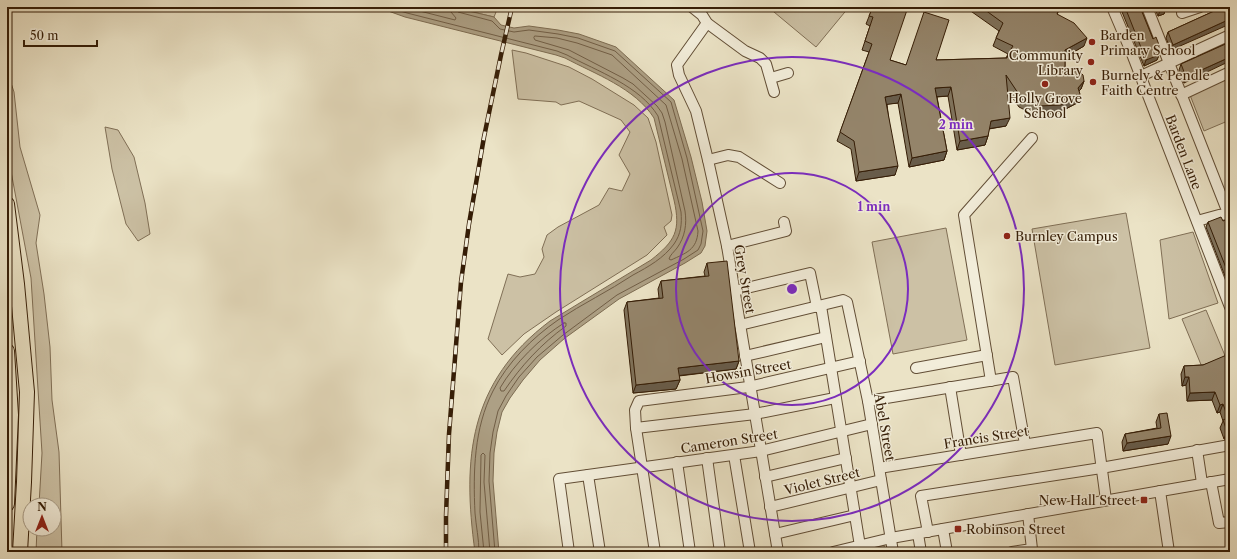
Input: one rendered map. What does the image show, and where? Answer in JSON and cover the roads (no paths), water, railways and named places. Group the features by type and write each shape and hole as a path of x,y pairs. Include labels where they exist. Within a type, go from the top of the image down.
{"highway":[{"path":"7,204 17,284 27,392 20,552"},
{"path":"7,351 11,415 7,504"}],"street":[{"path":"692,7 702,15 707,23 744,51 760,58 766,64 774,92"},
{"name":"Barden Lane","path":"1112,7 1141,76 1230,307"},
{"path":"1147,7 1229,213 1197,221"},
{"path":"1182,13 1200,7"},
{"name":"Grey Street","path":"707,23 677,65 679,75 696,111 727,246 778,552"},
{"path":"1141,76 1230,35"},
{"path":"1181,95 1230,72"},
{"path":"771,78 788,73"},
{"path":"991,381 964,215 1032,138"},
{"path":"708,160 728,155 739,157 780,183"},
{"path":"727,246 786,231 784,222"},
{"path":"734,291 810,273 826,337 860,546"},
{"name":"Abel Street","path":"819,307 843,300 847,302 868,401 893,552"},
{"path":"740,325 819,307"},
{"path":"745,356 826,337"},
{"path":"916,368 987,355"},
{"name":"Howsin Street","path":"636,428 635,410 639,401 750,386 860,361"},
{"path":"868,401 1013,378 1025,444"},
{"path":"950,388 961,455"},
{"path":"655,552 636,428 756,414 835,398"},
{"name":"Cameron Street","path":"569,552 559,479 761,451 872,424"},
{"name":"Francis Street","path":"879,468 1097,433 1101,468"},
{"path":"921,552 923,533 922,496 1101,468 1230,445"},
{"path":"1197,450 1207,483 1216,524 1230,522"},
{"path":"734,455 750,552"},
{"path":"706,458 720,552"},
{"path":"765,477 846,458"},
{"path":"677,462 690,552"},
{"path":"1101,468 1106,500"},
{"path":"588,474 600,552"},
{"path":"833,552 891,538 1230,479"},
{"name":"Violet Street","path":"770,507 881,480"},
{"path":"1160,491 1169,552"},
{"path":"1012,552 1032,549 1028,514"},
{"path":"775,534 855,515"},
{"path":"943,529 947,552"}],"water":[{"path":"377,7 452,7 494,17 501,25 514,28 529,26 579,34 616,47 674,100 691,157 702,202 707,231 705,246 701,253 619,299 565,338 540,360 510,398 502,412 494,453 493,481 499,552 475,552 471,518 470,485 472,454 477,424 487,396 502,370 523,345 550,321 651,260 666,247 671,241 676,228 677,220 674,200 654,118 646,107 625,90 565,58 405,17"}],"railway":[{"path":"446,552 449,434 461,282 484,137 512,7"}],"place":[{"name":"Barden Primary School","path":"1092,42"},
{"name":"Community Library","path":"1091,62"},
{"name":"Burnely & Pendle Faith Centre","path":"1093,82"},
{"name":"Holly Grove School","path":"1045,84"},
{"name":"Burnley Campus","path":"1007,236"},
{"name":"New Hall Street","path":"1144,500"},
{"name":"Robinson Street","path":"958,529"}]}
